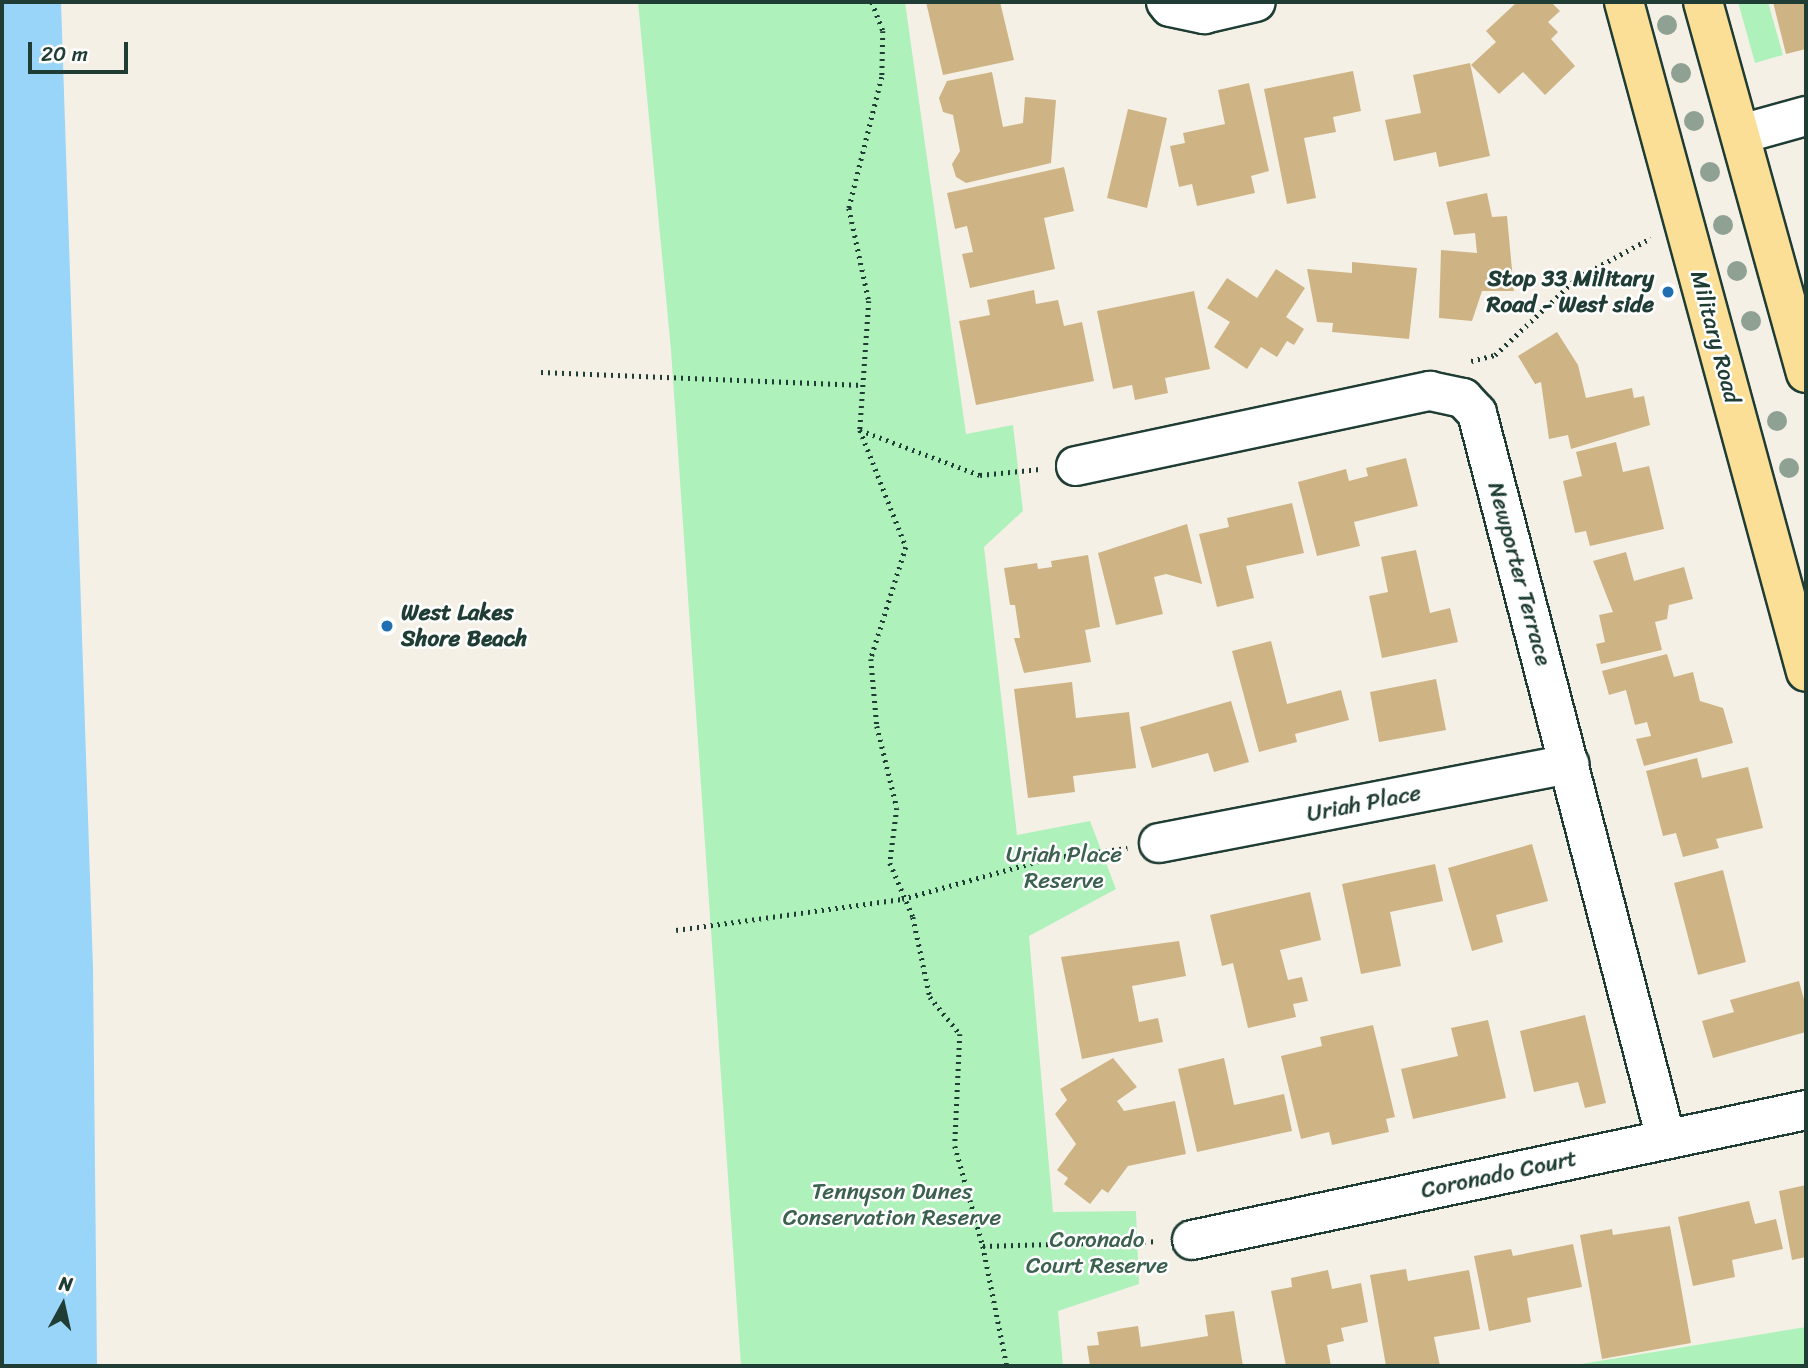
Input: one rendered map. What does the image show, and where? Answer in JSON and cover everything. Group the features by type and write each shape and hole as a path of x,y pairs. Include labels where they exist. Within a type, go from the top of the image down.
{"main road":[{"name":"Military Road","path":"1623,2 1804,655"},
{"path":"1703,2 1806,373"}],"street":[{"path":"1166,2 1170,7 1205,14 1256,2"},
{"path":"1741,134 1806,116"},
{"name":"Newporter Terrace","path":"1076,466 1430,391 1463,398 1477,413 1667,1139"},
{"name":"Uriah Place","path":"1159,843 1569,764"},
{"name":"Coronado Court","path":"1192,1240 1806,1110"}],"path":[{"path":"872,2 883,31 882,77 849,208 869,301 860,430 906,547 871,659 877,726 897,808 890,863 902,899 913,917 930,997 960,1034 956,1146 983,1245 1007,1366"},
{"path":"1459,361 1479,361 1495,355 1577,278 1615,254 1658,235"},
{"path":"541,372 863,385"},
{"path":"860,430 981,475 1076,466"},
{"path":"676,930 902,899 1051,858 1159,843"},
{"path":"983,1245 1192,1240"}],"green space":[{"name":"Tennyson Dunes Conservation Reserve","path":"638,2 905,2 966,434 1013,425 1023,511 984,547 1017,835 1090,821 1116,889 1029,936 1053,1212 1136,1211 1139,1284 1058,1311 1063,1366 741,1366 671,350"},
{"path":"1738,2 1768,2 1783,55 1755,63"},
{"path":"1806,1327 1806,1366 1569,1366"}],"water":[{"path":"2,2 61,2 93,968 97,1366 2,1366"}],"building":[{"path":"926,2 1000,2 1014,60 943,75"},
{"path":"1517,2 1551,2 1560,11 1548,22 1558,32 1551,39 1575,66 1545,95 1523,72 1499,94 1471,65 1496,42 1486,31"},
{"path":"1773,2 1806,2 1806,49 1786,54"},
{"path":"1470,63 1490,156 1439,167 1436,152 1394,161 1385,120 1421,113 1413,75"},
{"path":"1353,71 1361,111 1333,117 1336,132 1304,138 1316,198 1287,204 1264,89"},
{"path":"992,72 1003,127 1023,123 1025,97 1056,100 1051,163 966,183 956,177 952,164 960,151 953,115 943,112 939,98 947,81"},
{"path":"1249,83 1269,171 1251,176 1255,193 1197,206 1192,184 1179,187 1170,146 1185,143 1183,133 1225,124 1218,90"},
{"path":"1128,109 1167,118 1147,208 1107,198"},
{"path":"1064,167 1074,211 1044,218 1055,269 970,288 962,254 973,252 967,226 955,229 947,193"},
{"path":"1487,193 1492,217 1507,216 1514,291 1482,291 1472,321 1439,318 1441,250 1477,253 1475,233 1454,235 1446,202"},
{"path":"1352,262 1417,268 1409,339 1332,332 1333,323 1317,322 1307,269 1352,273"},
{"path":"1276,269 1305,288 1286,317 1304,329 1294,345 1287,341 1277,357 1261,347 1247,369 1214,347 1230,322 1207,308 1227,278 1257,298"},
{"path":"1034,290 1036,304 1058,300 1064,326 1082,322 1094,381 976,405 959,321 990,315 987,300"},
{"path":"1194,291 1210,369 1165,378 1168,393 1135,400 1132,385 1113,389 1097,311"},
{"path":"1557,332 1578,365 1586,398 1632,388 1634,398 1644,396 1650,425 1571,449 1568,435 1549,439 1541,382 1535,384 1518,356"},
{"path":"1616,442 1623,472 1649,466 1664,529 1590,546 1586,531 1575,533 1563,481 1582,476 1576,452"},
{"path":"1406,458 1418,506 1354,522 1360,546 1317,556 1298,482 1346,469 1349,481 1368,476 1366,468"},
{"path":"1292,503 1304,553 1246,566 1254,598 1217,607 1199,534 1229,527 1227,518"},
{"path":"1187,524 1202,584 1166,574 1154,577 1163,614 1116,625 1098,553"},
{"path":"1416,550 1430,613 1450,608 1458,642 1382,658 1369,596 1388,592 1381,557"},
{"path":"1626,552 1634,581 1684,567 1693,599 1669,605 1667,619 1655,622 1662,650 1601,664 1596,644 1605,642 1599,615 1613,612 1593,561"},
{"path":"1088,555 1100,627 1085,630 1091,662 1024,673 1014,638 1020,638 1015,605 1010,605 1004,568 1037,563 1038,569 1052,567 1051,561"},
{"path":"1271,641 1287,704 1341,690 1349,720 1295,734 1297,742 1259,752 1232,651"},
{"path":"1667,654 1674,677 1693,672 1700,701 1723,708 1733,743 1644,766 1636,739 1651,736 1647,722 1635,725 1626,690 1609,695 1602,671"},
{"path":"1436,679 1446,730 1379,742 1370,692"},
{"path":"1072,682 1076,718 1129,712 1136,768 1073,776 1075,792 1028,798 1014,689"},
{"path":"1231,701 1249,762 1214,772 1208,753 1152,768 1140,727"},
{"path":"1697,758 1702,778 1748,767 1763,828 1716,839 1719,848 1683,857 1676,833 1663,836 1646,771"},
{"path":"1532,844 1548,901 1496,915 1503,942 1472,951 1448,868"},
{"path":"1435,864 1443,901 1390,912 1401,966 1361,974 1342,884"},
{"path":"1723,870 1746,962 1698,975 1674,883"},
{"path":"1310,892 1321,940 1280,950 1288,980 1302,977 1308,1001 1293,1004 1296,1017 1248,1028 1233,963 1222,966 1210,915"},
{"path":"1179,941 1186,976 1132,986 1139,1022 1158,1018 1163,1042 1082,1059 1061,957"},
{"path":"1799,981 1806,1007 1806,1032 1713,1058 1702,1021 1734,1012 1730,1000"},
{"path":"1585,1015 1606,1103 1585,1108 1578,1082 1534,1092 1520,1031"},
{"path":"1488,1020 1506,1098 1413,1119 1401,1069 1458,1056 1451,1028"},
{"path":"1373,1025 1395,1117 1386,1119 1389,1132 1332,1145 1329,1132 1301,1139 1281,1056 1322,1046 1320,1037"},
{"path":"1113,1058 1137,1087 1117,1101 1124,1111 1175,1101 1186,1154 1128,1166 1108,1193 1102,1189 1090,1204 1064,1184 1068,1178 1057,1170 1076,1144 1055,1114 1067,1100 1060,1089"},
{"path":"1224,1058 1234,1105 1284,1094 1292,1131 1197,1152 1178,1069"},
{"path":"1806,1185 1806,1257 1792,1260 1779,1191"},
{"path":"1749,1201 1755,1224 1776,1219 1783,1249 1732,1260 1735,1277 1693,1286 1678,1217"},
{"path":"1670,1226 1691,1343 1602,1359 1580,1235 1612,1229 1613,1235"},
{"path":"1573,1244 1582,1287 1527,1298 1531,1322 1489,1331 1474,1256 1511,1249 1513,1256"},
{"path":"1406,1269 1408,1281 1469,1270 1480,1329 1434,1337 1440,1366 1386,1366 1370,1275"},
{"path":"1328,1270 1332,1289 1361,1283 1368,1322 1341,1328 1344,1341 1327,1345 1331,1366 1286,1366 1271,1291 1292,1287 1291,1278"},
{"path":"1234,1311 1243,1366 1090,1366 1087,1346 1099,1345 1097,1332 1138,1326 1141,1347 1208,1336 1205,1315"}],"place":[{"name":"Stop 33 Military Road - West side","path":"1668,292"},
{"name":"West Lakes Shore Beach","path":"387,626"}],"park label":[{"name":"Uriah Place Reserve","path":"1064,868"},
{"name":"Coronado Court Reserve","path":"1097,1253"}]}
